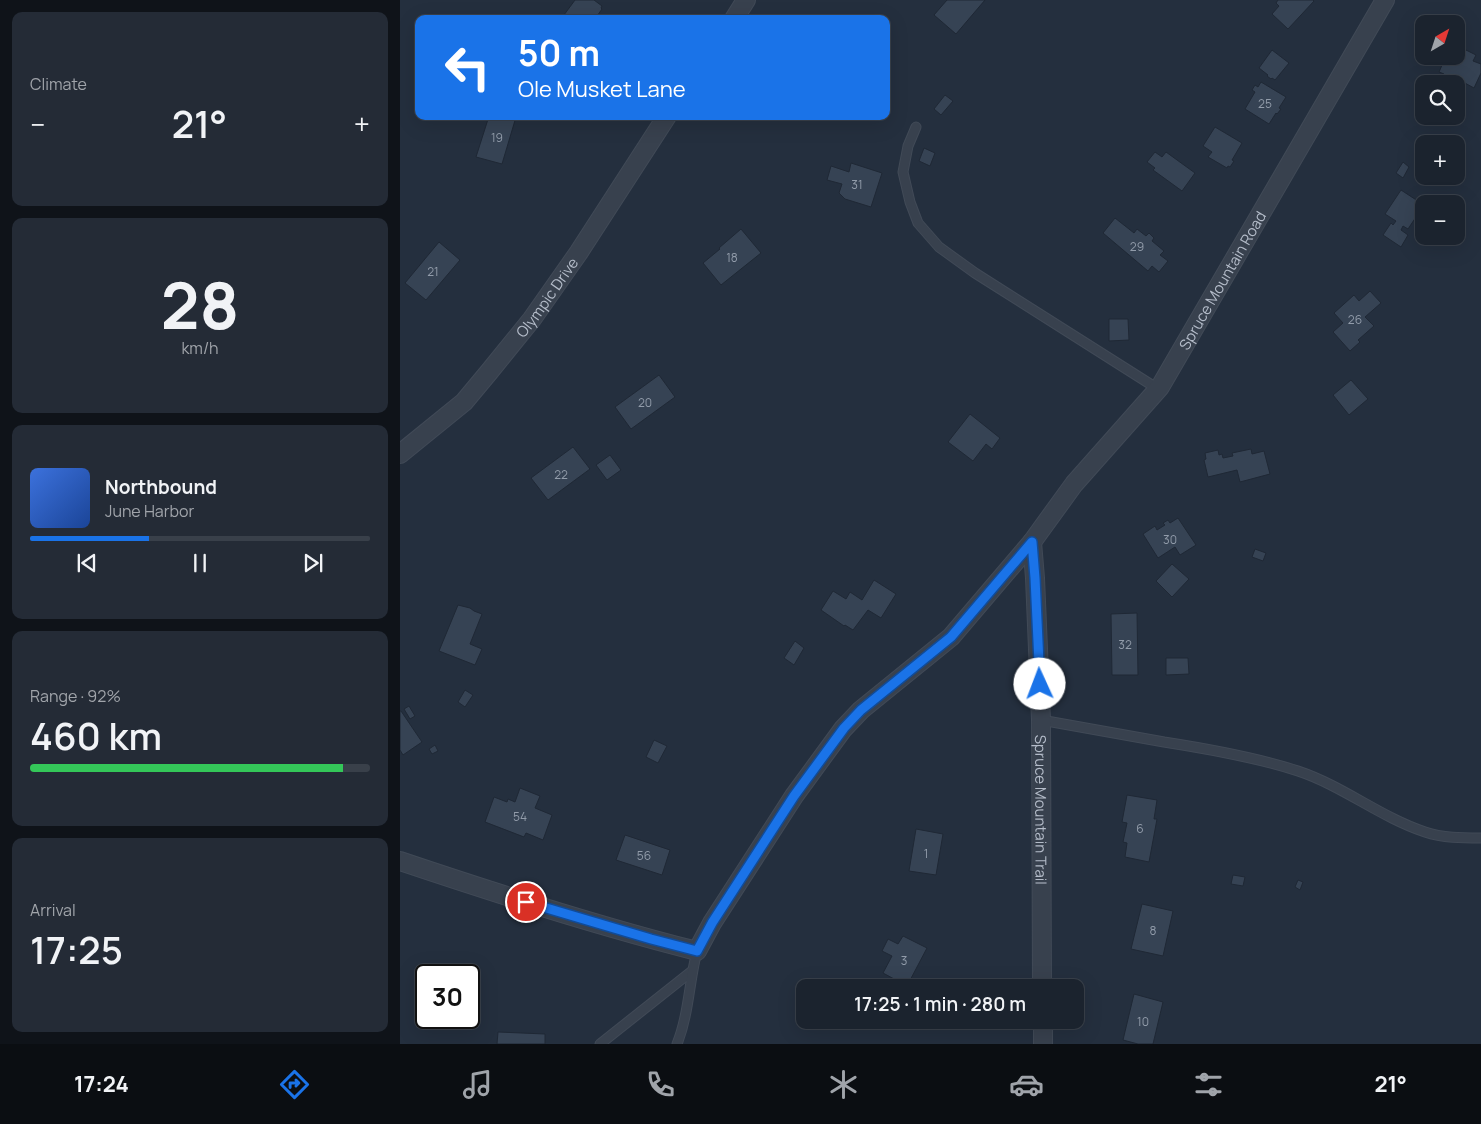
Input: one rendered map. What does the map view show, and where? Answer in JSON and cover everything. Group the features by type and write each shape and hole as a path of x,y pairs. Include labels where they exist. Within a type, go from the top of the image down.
{"street":[{"path":"737,15 746,0"},
{"name":"Spruce Mountain Road","path":"697,951 712,923 794,796 844,728 861,710 951,637 1032,542 1074,484 1158,389 1385,0"},
{"name":"Olympic Drive","path":"400,454 464,402 532,319 579,252 664,120"},
{"name":"Spruce Mountain Trail","path":"1032,542 1036,587 1041,720 1042,979"},
{"path":"400,861 518,900 697,951"},
{"path":"1043,1029 1043,1044"}],"lane":[{"path":"916,127 908,146 904,172 910,202 918,223 939,247 974,273 1158,389"},
{"path":"1041,720 1212,750 1263,762 1300,772 1425,832 1457,838 1481,838"},
{"path":"677,1044 686,1016 692,971 697,951"},
{"path":"600,1044 692,971"}],"building":[{"path":"575,0 594,0 602,6 598,15 564,15"},
{"path":"947,0 985,0 956,34 934,15"},
{"path":"1278,0 1314,1 1288,29 1272,14 1279,6 1276,3"},
{"path":"1272,50 1289,63 1275,80 1267,76 1259,68"},
{"path":"1466,50 1476,55 1473,61 1481,64 1481,73 1474,88 1465,83 1465,75 1444,75 1439,72 1442,65 1465,65"},
{"path":"1261,82 1286,97 1279,108 1281,109 1269,124 1245,109 1255,92 1252,90 1255,85 1258,87"},
{"path":"945,95 953,101 941,115 934,109"},
{"path":"488,120 515,120 502,164 476,157"},
{"path":"1215,127 1242,143 1232,160 1234,161 1227,168 1208,157 1212,152 1203,146"},
{"path":"924,148 935,153 930,166 919,161"},
{"path":"1155,152 1162,157 1166,152 1195,173 1182,191 1153,170 1155,168 1147,162"},
{"path":"1403,162 1409,167 1403,178 1396,173"},
{"path":"851,163 882,173 871,207 845,199 839,193 842,184 827,180 831,166 849,172"},
{"path":"1401,190 1415,199 1415,218 1408,229 1403,226 1401,230 1408,235 1401,247 1383,235 1391,223 1393,225 1396,221 1385,214"},
{"path":"1115,218 1134,233 1137,229 1146,236 1149,233 1154,238 1152,241 1164,251 1160,255 1168,261 1159,272 1152,266 1148,271 1103,233"},
{"path":"741,229 761,253 721,285 703,263"},
{"path":"439,242 460,260 426,300 405,283"},
{"path":"1370,291 1381,303 1365,317 1374,326 1358,340 1360,342 1350,351 1333,332 1343,323 1334,313 1354,295 1359,301"},
{"path":"1109,319 1128,319 1129,340 1109,341"},
{"path":"659,375 675,397 631,429 615,407"},
{"path":"1351,380 1368,399 1349,415 1333,395"},
{"path":"970,414 1000,438 992,449 986,444 973,461 948,442"},
{"path":"573,447 590,469 548,500 531,478"},
{"path":"1251,449 1252,454 1264,451 1270,474 1240,482 1237,470 1208,477 1204,460 1206,459 1205,453 1218,450 1219,455 1222,454 1223,458 1233,456 1232,453"},
{"path":"610,455 621,470 607,480 596,465"},
{"path":"1178,518 1196,545 1180,555 1175,547 1158,558 1143,534 1155,526 1157,530 1165,525 1163,523 1168,520 1170,523"},
{"path":"1255,549 1266,553 1263,561 1252,557"},
{"path":"1172,564 1189,579 1172,597 1156,581"},
{"path":"874,580 896,594 881,618 868,610 853,630 821,610 833,591 846,599 850,592 862,600"},
{"path":"458,605 482,614 470,644 482,649 475,665 439,651"},
{"path":"1137,613 1138,675 1112,675 1111,614"},
{"path":"795,641 804,648 794,665 784,658"},
{"path":"1166,658 1188,658 1189,674 1166,675"},
{"path":"465,690 473,695 465,707 458,702"},
{"path":"409,706 415,716 410,719 404,709"},
{"path":"400,711 422,742 403,755 400,750"},
{"path":"654,740 667,746 658,763 646,757"},
{"path":"435,745 438,751 432,754 429,749"},
{"path":"520,788 540,796 535,808 552,815 543,840 526,833 524,837 485,822 494,797 507,802 508,799 515,802"},
{"path":"1127,795 1157,800 1154,819 1157,819 1149,862 1125,857 1127,843 1123,842 1127,823 1122,822"},
{"path":"916,829 943,834 936,875 909,871"},
{"path":"625,835 670,850 662,875 616,860"},
{"path":"1233,875 1245,877 1243,886 1231,884"},
{"path":"1298,880 1303,882 1300,890 1295,887"},
{"path":"1142,904 1173,911 1163,956 1131,949"},
{"path":"903,936 927,948 911,979 894,979 883,973 892,956 882,951 888,939 898,944"},
{"path":"1134,994 1163,1002 1153,1044 1138,1044 1123,1040"},
{"path":"498,1032 545,1034 545,1044 497,1044"}],"route":[{"path":"526,902 697,951 712,923 794,796 844,728 861,710 951,637 1032,542 1040,684"}]}
